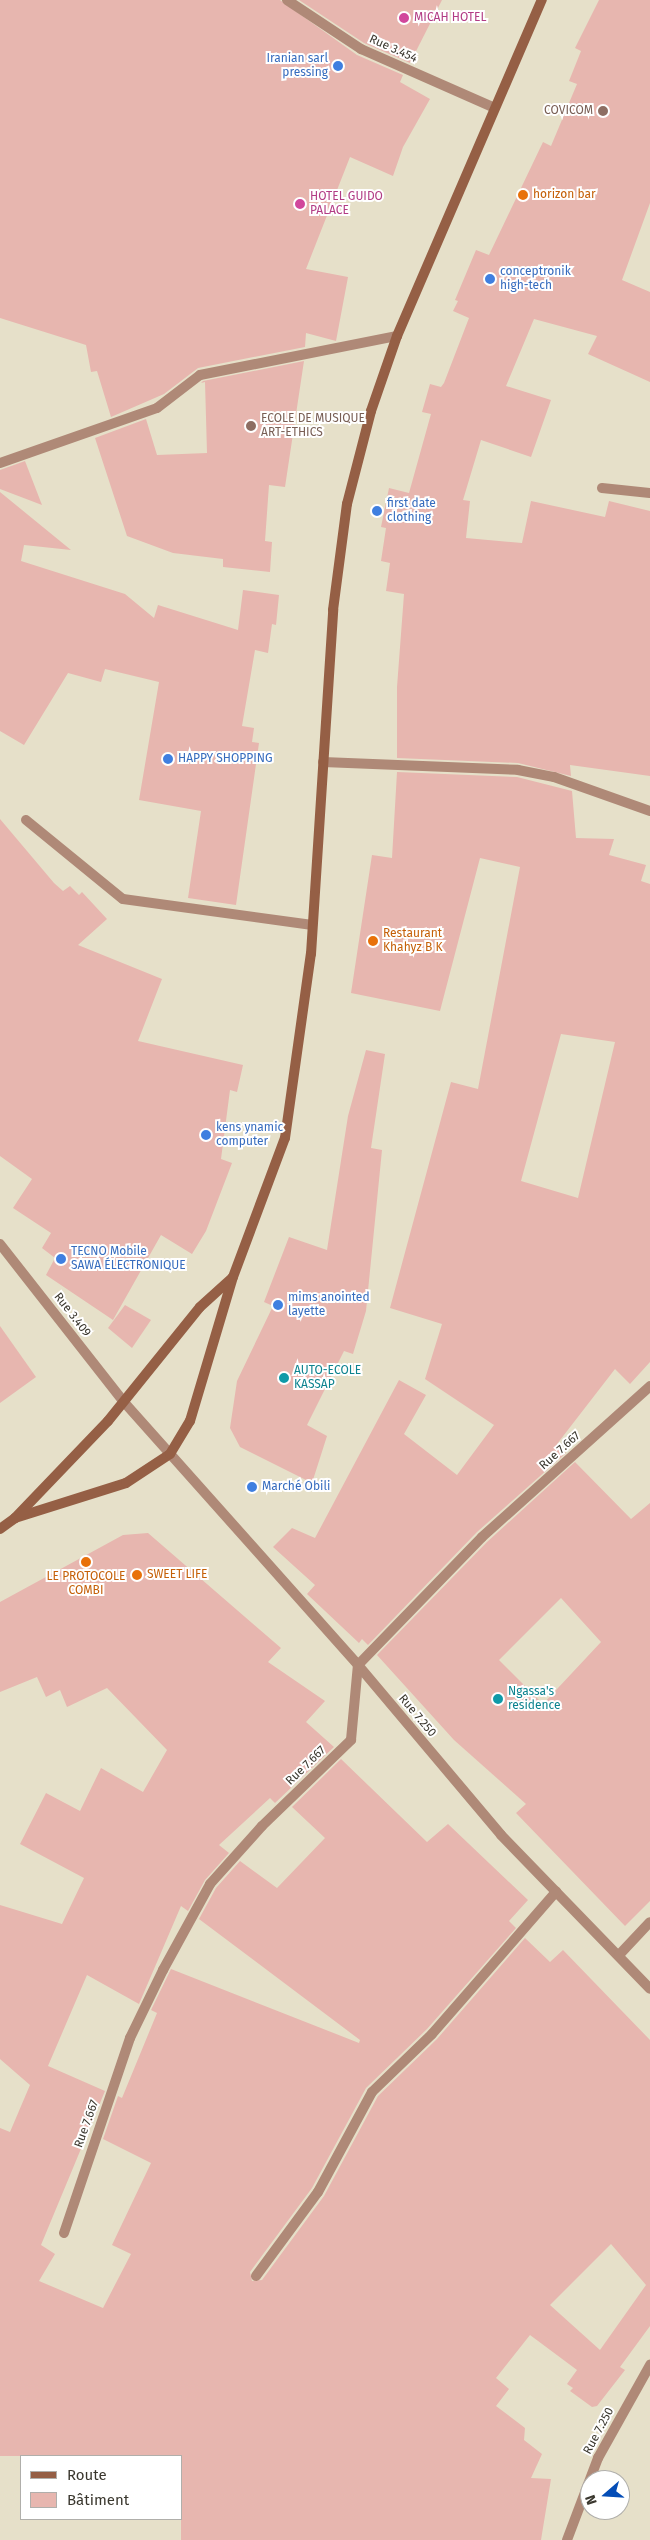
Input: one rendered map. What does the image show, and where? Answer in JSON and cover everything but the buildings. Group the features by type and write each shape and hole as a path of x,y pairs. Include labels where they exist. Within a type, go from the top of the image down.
{"main road":[{"path":"15,1518 126,1483 170,1454 190,1421 233,1277 285,1138 304,1021 333,610 347,504 371,411 397,336 542,0"},
{"path":"0,1529 15,1518 124,1402 200,1308 233,1277"}],"street":[{"name":"Rue 3.454","path":"287,0 361,49 495,108"},
{"path":"0,463 157,408 200,374 397,336"},
{"path":"602,488 650,493"},
{"path":"323,762 518,770 554,777 650,811"},
{"path":"26,820 123,899 312,925"},
{"name":"Rue 3.409","path":"0,1244 124,1402 170,1454"},
{"name":"Rue 7.667","path":"64,2233 130,2038 163,1970 210,1884 262,1826 351,1740 358,1665 482,1537 650,1386"},
{"name":"Rue 7.250","path":"170,1454 358,1665 501,1835 650,1989"},
{"path":"256,2276 318,2192 372,2092 432,2034 556,1892"},
{"path":"619,1955 650,1922"},
{"name":"Rue 7.250","path":"567,2540 598,2458 650,2365"}],"place":[{"name":"MICAH HOTEL","path":"404,18"},
{"name":"Iranian sarl pressing","path":"338,66"},
{"name":"COVICOM","path":"603,111"},
{"name":"horizon bar","path":"523,195"},
{"name":"HOTEL GUIDO PALACE","path":"300,204"},
{"name":"conceptronik high-tech","path":"490,279"},
{"name":"ECOLE DE MUSIQUE ART-ETHICS","path":"251,426"},
{"name":"first date clothing","path":"377,511"},
{"name":"HAPPY SHOPPING","path":"168,759"},
{"name":"Restaurant Khahyz B K","path":"373,941"},
{"name":"kens ynamic computer","path":"206,1135"},
{"name":"TECNO Mobile SAWA ÉLECTRONIQUE","path":"61,1259"},
{"name":"mims anointed layette","path":"278,1305"},
{"name":"AUTO-ECOLE KASSAP","path":"284,1378"},
{"name":"Marché Obili","path":"252,1487"},
{"name":"LE PROTOCOLE COMBI","path":"86,1562"},
{"name":"SWEET LIFE","path":"137,1575"},
{"name":"Ngassa's residence","path":"498,1699"}]}
